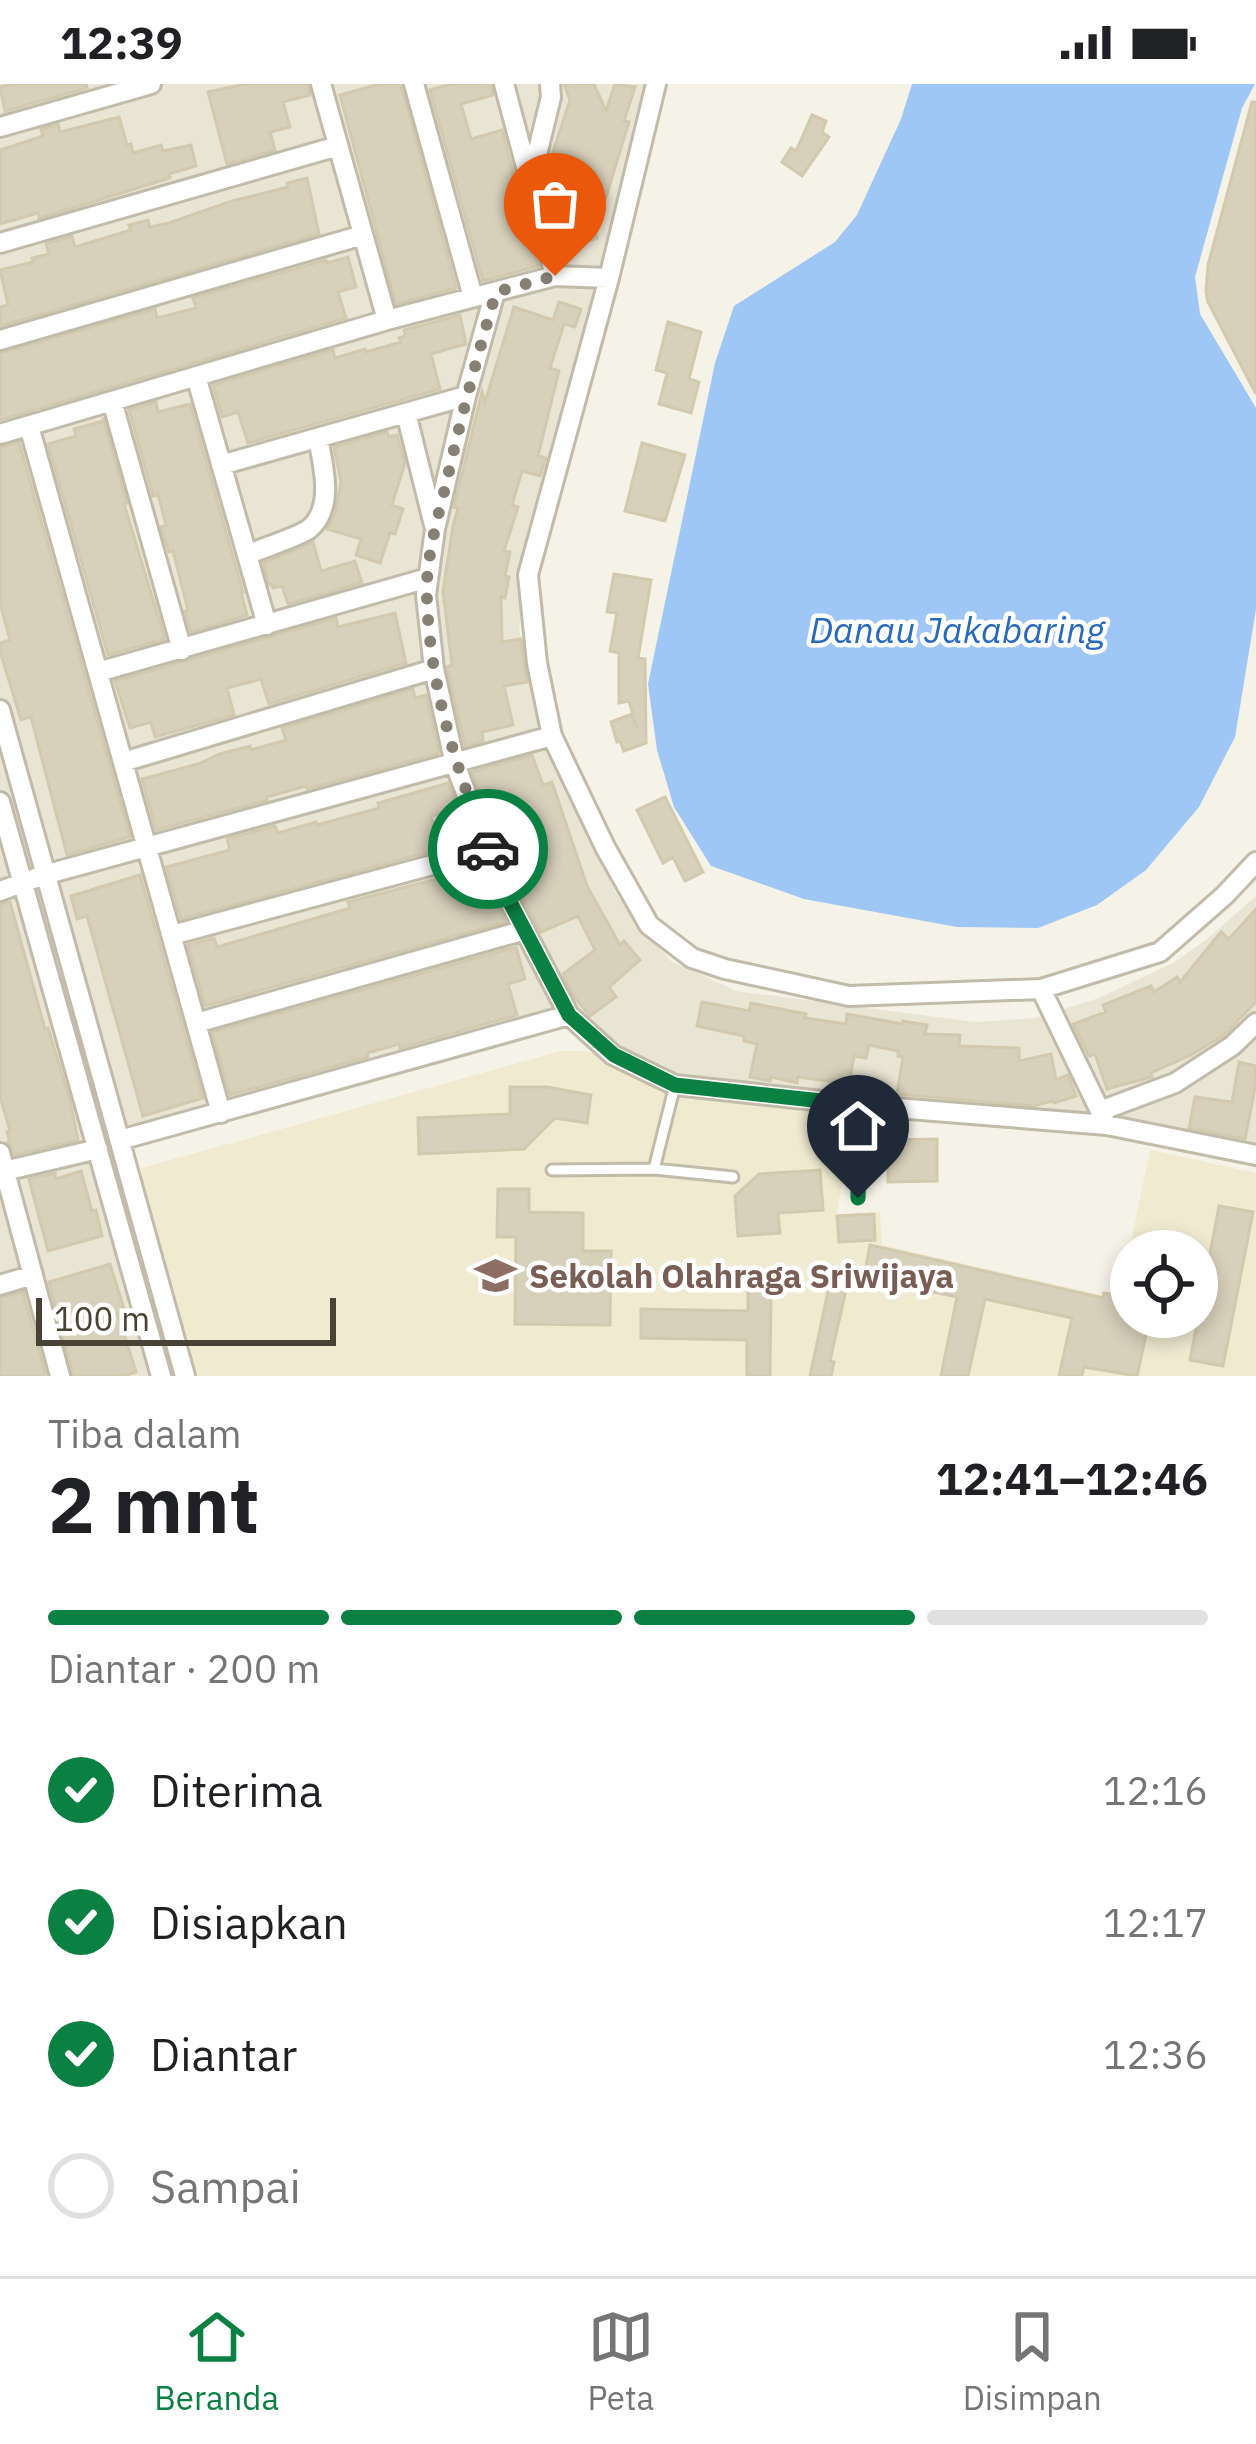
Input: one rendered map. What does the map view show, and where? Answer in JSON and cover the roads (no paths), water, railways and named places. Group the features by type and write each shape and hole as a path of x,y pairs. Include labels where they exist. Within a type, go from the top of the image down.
{"street":[{"path":"0,127 151,84"},
{"path":"321,84 386,320"},
{"path":"414,84 473,297"},
{"path":"504,84 555,276"},
{"path":"530,184 550,84"},
{"path":"656,84 528,575 537,663 552,736 605,847 650,925 692,958 850,996 1040,988 1160,952 1256,862"},
{"path":"0,243 338,146"},
{"path":"0,340 363,235"},
{"path":"0,434 473,297 555,276 609,278"},
{"path":"496,292 435,529 426,595 434,670 455,764 501,885 569,1015 614,1055 675,1085 859,1105 1103,1118 1256,1155"},
{"path":"196,376 267,625"},
{"path":"221,464 466,396"},
{"path":"112,401 182,650"},
{"path":"406,413 435,529"},
{"path":"29,426 221,1113"},
{"path":"247,555 310,528 322,508 326,482 317,438"},
{"path":"98,672 428,578"},
{"path":"123,762 434,670"},
{"path":"0,710 185,1376"},
{"path":"0,891 552,736"},
{"path":"0,802 161,1376"},
{"path":"172,935 488,850"},
{"path":"196,1023 525,930"},
{"path":"1040,988 1103,1118"},
{"path":"120,1139 569,1015"},
{"path":"1103,1118 1175,1083 1232,1046 1256,1023"},
{"path":"1232,1046 1256,1051"},
{"path":"60,1376 2,1165 98,1149"},
{"path":"0,1285 33,1275"}],"lane":[{"path":"654,1168 675,1085"},
{"path":"858,1198 859,1105"},
{"path":"553,1170 654,1168 733,1177"}],"water":[{"name":"Danau Jakabaring","path":"912,84 1255,84 1242,108 1195,277 1200,314 1256,408 1256,609 1235,737 1199,807 1146,870 1097,905 1038,928 957,927 804,899 711,866 674,807 657,750 648,684 715,363 734,306 835,242 857,215"}],"place":[{"name":"Sekolah Olahraga Sriwijaya","path":"495,1276"}]}
